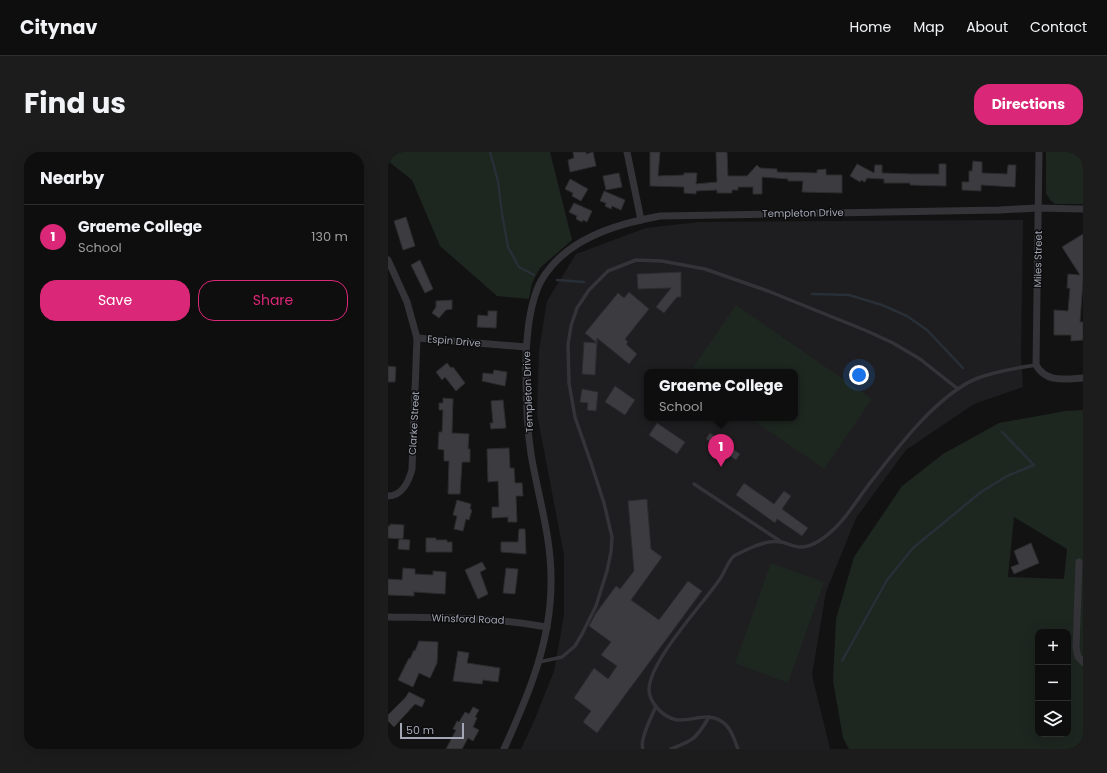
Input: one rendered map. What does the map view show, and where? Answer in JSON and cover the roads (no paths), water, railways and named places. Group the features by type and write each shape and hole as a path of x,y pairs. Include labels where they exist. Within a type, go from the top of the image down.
{"street":[{"path":"627,152 641,220"},
{"name":"Miles Street","path":"1036,365 1039,152"},
{"name":"Templeton Drive","path":"504,749 525,702 540,662 551,601 550,558 531,453 527,402 526,347 531,315 541,282 548,271 570,249 608,229 660,216 1038,208 1083,209"},
{"name":"Espin Drive","path":"388,260 407,302 418,338 526,347"},
{"name":"Clarke Street","path":"388,496 393,496 402,491 409,480 412,469 418,338"},
{"path":"1036,365 1040,372 1046,376 1058,380 1083,378"},
{"path":"1078,562 1076,648 1078,657 1083,662"},
{"name":"Winsford Road","path":"388,617 506,621 547,627"}],"lane":[{"path":"540,662 562,657 575,646 596,606 607,571 611,552 612,537 604,503 575,417 569,383 568,345 571,326 577,308 589,290 608,271 636,260 662,261 705,269 768,291 893,343 920,360 958,389"},
{"path":"694,484 781,542 792,546 810,546 835,528 901,444 937,406 958,389 977,378 1003,370 1036,365"},
{"path":"738,749 732,732 726,724 720,720 709,717 684,721 674,720 665,716 656,706 648,691 653,672 661,656 721,578 733,557 760,544 781,542"},
{"path":"643,749 642,746 646,728 656,706"},
{"path":"671,749 687,743 698,736 709,717"}],"waterway":[{"path":"490,152 498,181 508,247 519,267 534,275"},
{"path":"557,280 584,282"},
{"path":"812,294 849,295 882,305 907,316 927,330 963,368"},
{"path":"842,661 887,580 913,548 981,492 1007,476 1034,465 1002,432"}],"place":[{"name":"Graeme College","path":"721,467"}]}
